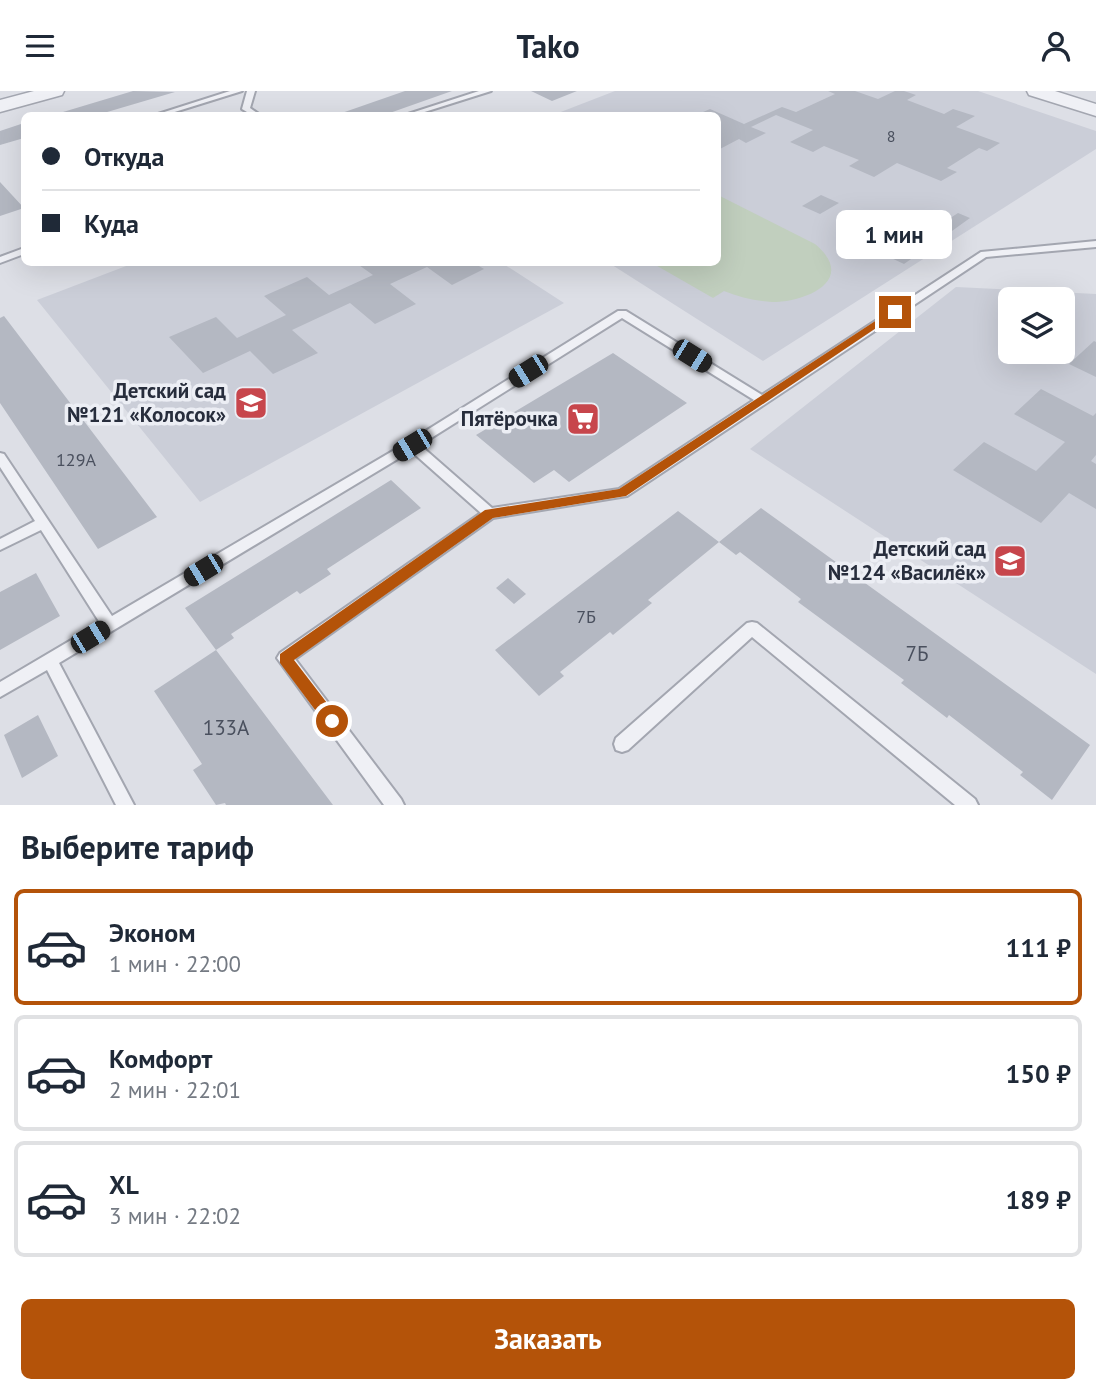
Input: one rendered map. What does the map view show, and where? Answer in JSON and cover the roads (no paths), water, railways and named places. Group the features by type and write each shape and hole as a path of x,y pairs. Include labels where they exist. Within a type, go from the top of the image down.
{"street":[{"path":"0,106 55,91"},
{"path":"1036,91 1096,110"}],"lane":[{"path":"169,112 238,91"},
{"path":"251,91 246,109 252,112"},
{"path":"456,91 467,98"},
{"path":"419,112 486,91"},
{"path":"395,805 285,658 489,513 622,493 984,254 1096,244"},
{"path":"0,260 21,252"},
{"path":"0,690 412,445 622,313 762,400"},
{"path":"412,445 489,513"},
{"path":"0,457 110,625"},
{"path":"0,545 43,523"},
{"path":"622,744 752,628 969,805"},
{"path":"50,661 125,805"}],"place":[{"name":"Детский сад №121 «Колосок»","path":"251,403"},
{"name":"Пятёрочка","path":"583,419"},
{"name":"Детский сад №124 «Василёк»","path":"1010,561"}]}
